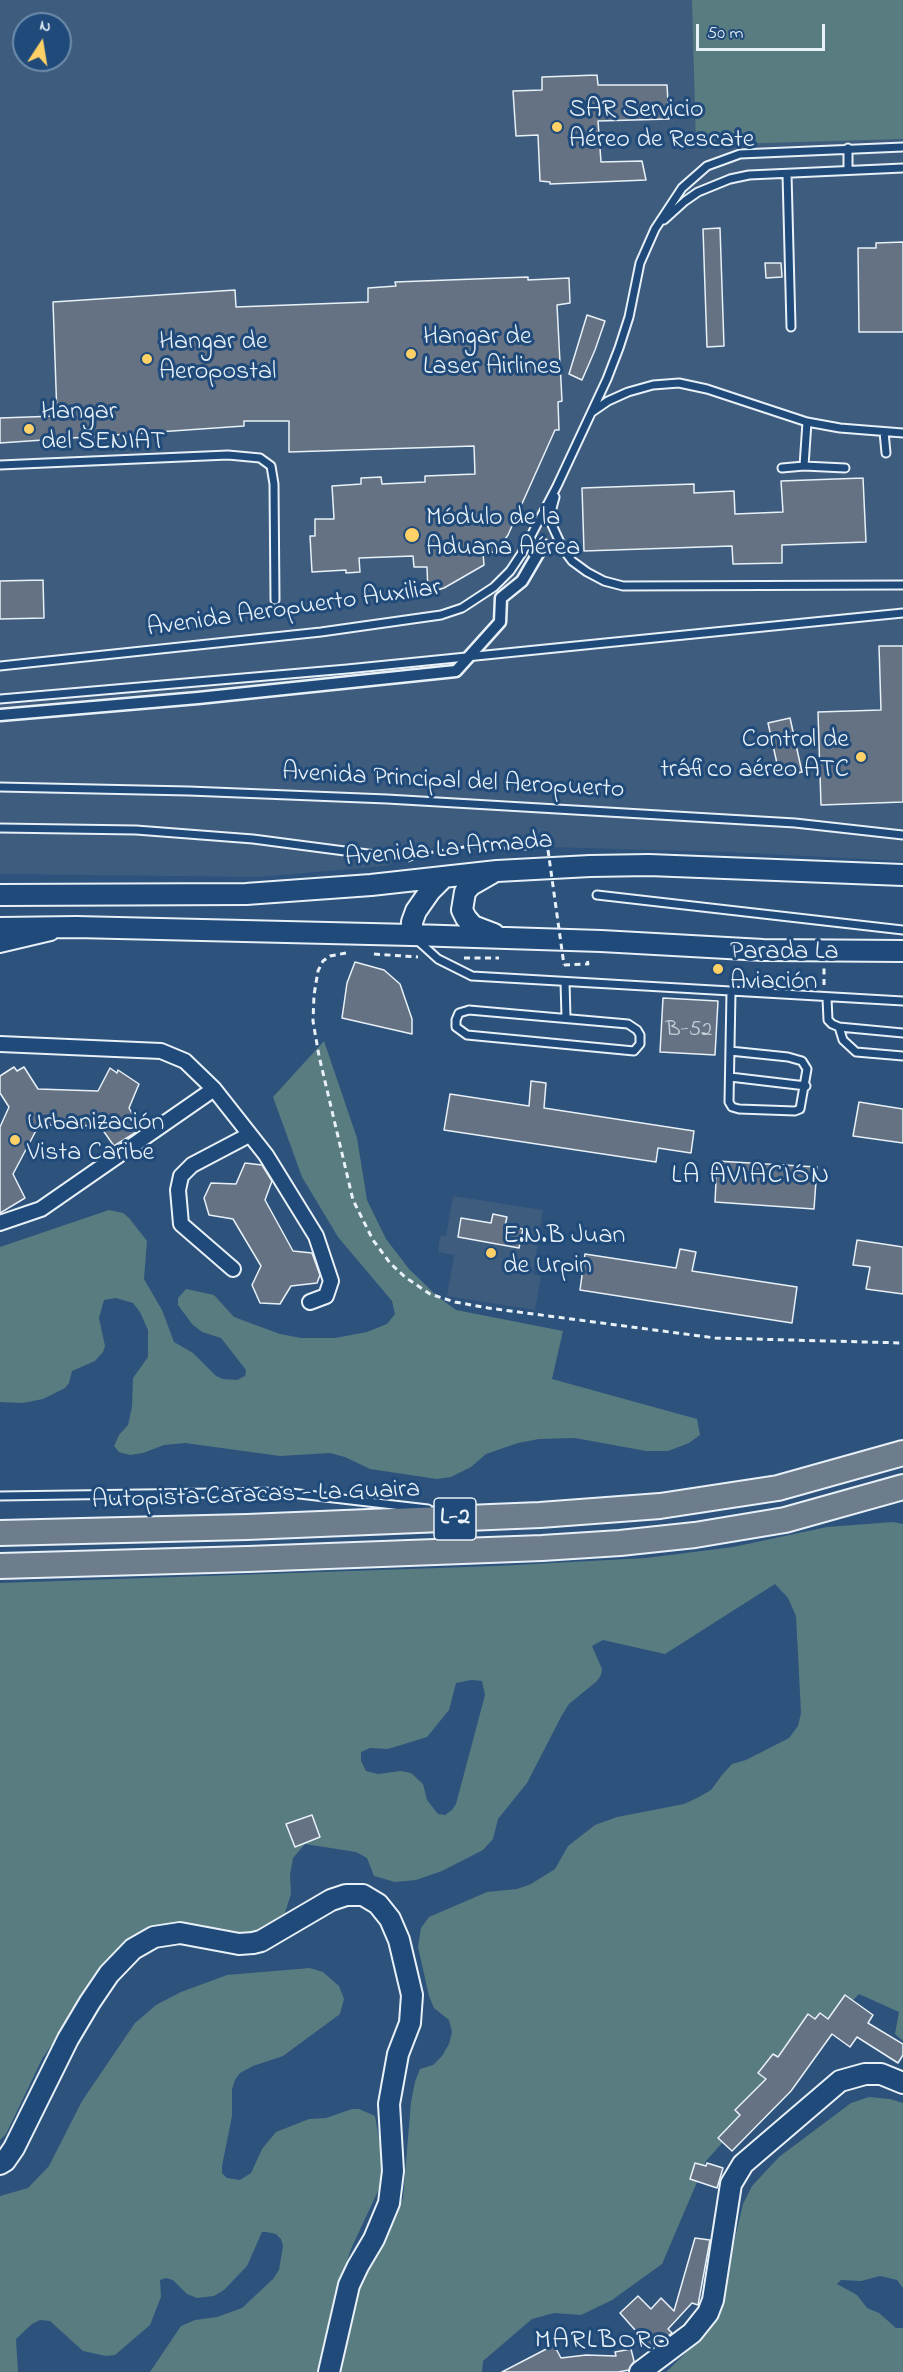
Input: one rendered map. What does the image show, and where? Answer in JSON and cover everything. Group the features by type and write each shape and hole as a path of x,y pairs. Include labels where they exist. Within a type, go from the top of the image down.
{"highway":[{"name":"Autopista Caracas - La Guaira","path":"0,1533 502,1517 660,1506 730,1496 816,1478 903,1453"},
{"name":"L-2","path":"0,1566 484,1550 662,1539 785,1520 903,1487"}],"main road":[{"name":"Avenida La Armada","path":"0,895 246,894 317,890 497,871 590,866 649,865 903,874"},
{"path":"497,871 471,885 465,892 462,910 474,926 506,938"},
{"path":"412,935 412,922 416,911 430,891 444,877"},
{"path":"0,928 76,927 412,935 763,950 903,951"},
{"path":"0,2164 14,2148 68,2039 90,2002 109,1974 133,1949 154,1937 180,1934 239,1944 253,1944 331,1900 346,1895 363,1895 378,1904 390,1919 399,1940 412,1995 410,2023 398,2054 389,2104 393,2171 389,2203 374,2239 350,2285 329,2372"},
{"path":"640,2372 692,2332 708,2313 713,2300 731,2184 743,2164 840,2081 866,2074 881,2074 903,2083"}],"street":[{"path":"0,715 198,698 456,671 500,622 501,598 522,581 543,545"},
{"path":"0,945 76,927"},
{"path":"0,1044 161,1052 185,1061 214,1089 266,1155 316,1236 331,1281 326,1296 310,1302"},
{"path":"0,1223 41,1209 214,1089"},
{"path":"232,1269 181,1224 178,1190 181,1176 192,1165 249,1135"}],"lane":[{"path":"655,229 682,188 707,166 723,159 740,154 903,147"},
{"path":"848,148 848,170"},
{"path":"655,229 684,201 713,185 749,175 903,168"},
{"path":"787,174 791,327"},
{"name":"Avenida Aeropuerto Auxiliar","path":"0,666 321,632 441,615 462,608 494,587 510,571 522,553 558,486 591,413 619,348 629,317 640,263 655,229"},
{"path":"591,413 608,401 628,392 653,385 679,383 707,389 807,422 840,428 903,433"},
{"path":"804,466 807,422"},
{"path":"884,432 886,453"},
{"path":"0,465 228,455 260,458 271,466 274,484 275,600"},
{"path":"782,468 804,466 845,468"},
{"path":"558,486 551,512 552,525 557,538 572,561 604,581 624,586 644,587 903,585"},
{"path":"0,699 468,657 903,613"},
{"name":"Avenida Principal del Aeropuerto","path":"0,788 189,791 399,800 795,823 903,834"},
{"path":"0,828 136,830 253,839 383,856"},
{"path":"597,895 903,930"},
{"path":"412,935 438,959 472,976 903,1002"},
{"path":"565,981 566,1017"},
{"path":"730,1051 788,1057 801,1061 807,1069 802,1105 795,1111 732,1107 729,1102 731,992"},
{"path":"827,998 828,1020 832,1024 839,1027 903,1032"},
{"path":"468,1010 566,1017 628,1024 640,1035 640,1044 634,1051 467,1035 456,1027 459,1013 468,1010"},
{"path":"839,1027 843,1040 856,1052 903,1056"},
{"path":"730,1077 806,1086"},
{"path":"0,1496 282,1492 432,1509"},
{"path":"444,1510 502,1517"}],"path":[{"path":"464,847 520,849"},
{"path":"548,850 564,965 588,964"},
{"path":"350,953 330,956 323,961 318,971 314,995 313,1021 353,1200 373,1240 390,1263 405,1277 430,1294 455,1302 488,1308 715,1338 903,1343"},
{"path":"369,954 438,959"}],"shaded area":[{"path":"0,0 903,0 903,861 725,852 441,844 385,866 259,877 0,874"},
{"name":"E.N.B Juan de Urpin","path":"453,1196 543,1210 533,1274 541,1276 535,1310 447,1296 454,1255 438,1252 440,1236 446,1236"}],"green space":[{"path":"692,0 903,0 903,139 696,145"},
{"path":"324,1041 357,1138 367,1200 386,1239 409,1269 437,1296 456,1310 563,1331 552,1379 697,1419 700,1435 689,1443 668,1451 646,1451 575,1438 539,1439 518,1443 486,1454 471,1467 451,1477 437,1479 370,1469 345,1457 330,1453 280,1456 185,1443 164,1445 130,1455 119,1452 114,1446 119,1435 128,1425 132,1407 133,1378 148,1357 148,1330 133,1303 116,1298 104,1300 99,1318 105,1346 103,1352 95,1361 72,1371 65,1388 43,1399 23,1403 0,1402 0,1247 109,1210 123,1213 147,1241 144,1279 162,1310 174,1342 193,1353 216,1376 223,1379 237,1380 245,1376 246,1370 221,1338 202,1332 192,1324 178,1305 178,1298 186,1289 214,1295 234,1317 280,1334 301,1338 335,1338 367,1332 387,1324 395,1314 392,1301 338,1237 302,1177 273,1097"},
{"path":"893,1522 903,1524 903,2041 895,2034 899,2012 859,1994 797,2059 706,2161 662,2264 612,2300 581,2315 554,2313 532,2319 483,2361 482,2372 338,2372 353,2304 403,2198 411,2102 415,2082 420,2069 433,2065 442,2056 449,2044 452,2032 449,2020 434,2008 429,1996 418,1947 421,1928 429,1917 487,1892 517,1889 531,1884 555,1869 568,1846 595,1825 617,1817 684,1804 711,1790 732,1764 746,1760 789,1738 798,1726 801,1713 796,1616 788,1598 775,1584 665,1654 603,1640 592,1646 602,1669 601,1675 569,1704 527,1783 498,1819 493,1839 483,1850 442,1871 416,1880 395,1882 374,1876 367,1858 356,1852 305,1844 293,1858 290,1875 291,1894 281,1925 264,1938 132,1940 109,1959 42,2059 6,2134 0,2140 0,1583 497,1566 646,1558 733,1547 827,1527","holes":["471,1680 482,1681 485,1695 456,1804 452,1810 445,1815 438,1814 427,1800 423,1784 411,1773 401,1771 378,1774 366,1771 361,1761 361,1752 370,1748 388,1749 427,1737 449,1710 456,1683"]},
{"path":"310,1968 323,1972 339,1986 344,1999 340,2014 283,2056 240,2073 232,2089 232,2116 222,2173 227,2178 240,2180 251,2173 262,2149 276,2132 309,2119 326,2118 352,2109 359,2109 375,2116 384,2167 379,2189 351,2249 333,2303 317,2372 150,2372 181,2326 242,2308 273,2279 279,2270 283,2246 276,2234 262,2232 247,2266 224,2290 214,2296 197,2298 187,2294 173,2280 166,2278 160,2280 161,2297 150,2325 115,2355 106,2356 83,2351 50,2321 40,2320 32,2324 16,2339 18,2372 0,2372 0,2196 28,2188 49,2166 82,2101 135,2023 156,2005 181,1992 227,1975"},
{"path":"869,2097 903,2103 903,2288 897,2280 880,2276 861,2281 841,2280 837,2284 857,2295 867,2308 879,2313 896,2328 903,2328 903,2372 666,2372 698,2341 721,2297 743,2204 752,2186 779,2157 851,2103"}],"building":[{"name":"SAR Servicio Aéreo de Rescate","path":"597,75 598,85 667,85 669,119 598,121 601,162 642,161 646,180 550,184 550,182 540,181 538,135 516,136 513,91 542,90 542,77"},
{"path":"720,228 724,346 707,347 703,229"},
{"path":"903,242 903,332 859,332 858,248 876,248 876,243"},
{"path":"765,263 781,263 782,277 766,278"},
{"path":"528,277 528,280 569,278 570,303 557,305 562,401 558,402 559,430 555,430 508,535 496,552 483,553 484,565 444,588 428,593 427,567 414,567 413,556 359,558 360,572 346,573 346,570 312,572 310,536 315,536 315,519 334,519 332,486 361,484 361,478 381,477 382,484 425,482 425,476 475,474 474,446 289,452 289,421 244,421 244,426 0,443 0,418 57,416 53,302 235,290 236,307 368,302 368,288 396,286 395,282"},
{"path":"587,315 605,321 582,380 569,374"},
{"path":"863,478 866,542 782,545 782,563 733,564 732,546 584,551 582,488 694,484 694,493 734,491 735,514 783,512 781,481"},
{"path":"43,580 44,618 0,619 0,581"},
{"name":"Control de tráfico aéreo ATC","path":"879,646 903,646 903,802 821,805 818,712 881,710"},
{"path":"790,718 802,772 780,777 768,723"},
{"path":"355,962 384,970 400,984 412,1019 412,1034 342,1018 347,983"},
{"path":"663,998 718,1001 715,1055 660,1052"},
{"name":"Urbanización Vista Caribe","path":"14,1067 17,1071 24,1067 38,1089 98,1091 110,1068 117,1073 118,1070 139,1084 129,1108 141,1129 114,1146 100,1126 39,1125 13,1174 25,1198 0,1213 0,1127 9,1107 0,1093 0,1076"},
{"path":"531,1081 546,1083 544,1108 694,1131 691,1153 658,1148 656,1162 444,1130 450,1094 529,1106"},
{"path":"859,1102 903,1109 903,1143 853,1136"},
{"path":"717,1161 817,1167 814,1209 715,1202"},
{"name":"Urbanización Vista Caribe","path":"245,1163 262,1165 272,1181 265,1200 293,1251 312,1253 320,1275 317,1283 291,1286 280,1304 260,1303 252,1285 261,1266 233,1219 209,1215 204,1198 211,1183 236,1184"},
{"path":"493,1214 507,1217 505,1226 523,1229 519,1248 458,1237 461,1218 491,1223"},
{"path":"857,1240 903,1247 903,1294 866,1289 870,1267 853,1265"},
{"path":"680,1249 696,1252 692,1271 797,1287 792,1323 580,1290 585,1254 676,1268"},
{"path":"312,1815 320,1837 295,1847 286,1824"},
{"path":"845,1995 873,2015 868,2023 903,2044 903,2055 898,2063 857,2037 850,2047 832,2034 791,2091 732,2151 718,2138 740,2115 735,2110 766,2079 758,2073 773,2054 778,2057 808,2014 815,2019 820,2013 828,2019"},
{"path":"695,2163 706,2166 707,2163 723,2168 717,2188 690,2179"},
{"path":"695,2238 710,2240 698,2305 692,2303 668,2329 672,2333 651,2348 620,2313 638,2296 651,2309 661,2298 674,2311"},
{"path":"554,2345 561,2358 586,2355 616,2356 615,2352 631,2349 634,2361 629,2370 618,2372 502,2372"}],"place":[{"name":"SAR Servicio Aéreo de Rescate","path":"557,127"},
{"name":"Hangar de Laser Airlines","path":"411,354"},
{"name":"Hangar de Aeropostal","path":"147,359"},
{"name":"Hangar del SENIAT","path":"29,429"},
{"name":"Módulo de la Aduana Aérea","path":"412,535"},
{"name":"Control de tráfico aéreo ATC","path":"861,757"},
{"name":"Parada La Aviación","path":"718,969"},
{"name":"Urbanización Vista Caribe","path":"15,1140"},
{"name":"E.N.B Juan de Urpin","path":"491,1253"}],"district":[{"name":"LA AVIACIÓN","path":"751,1178"},
{"name":"MARLBORO","path":"603,2343"}]}
